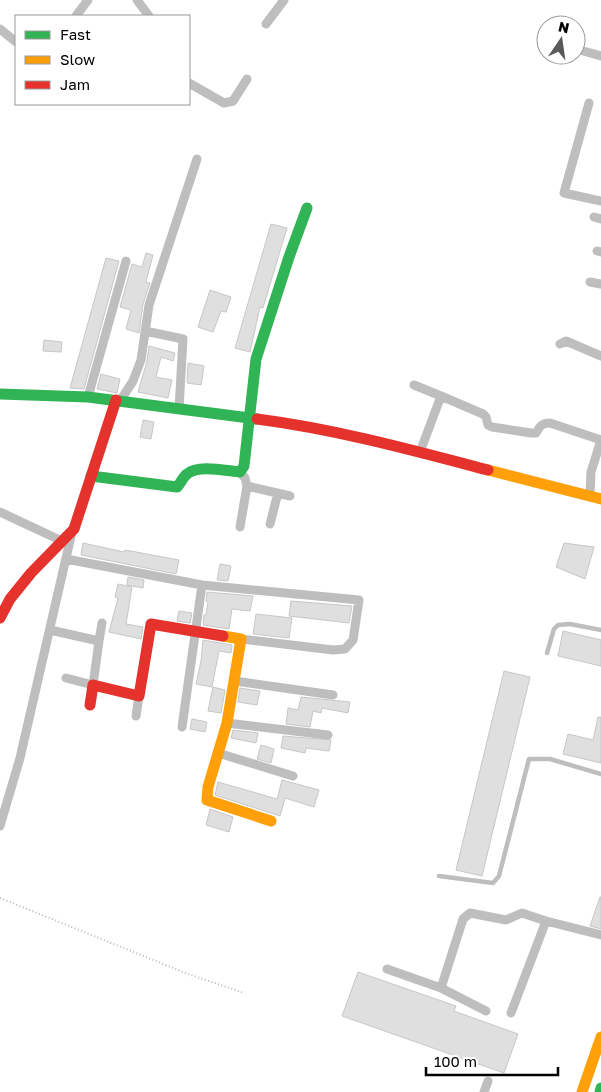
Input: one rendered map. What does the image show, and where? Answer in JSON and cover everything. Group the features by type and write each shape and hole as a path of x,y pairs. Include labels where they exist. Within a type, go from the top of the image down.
{"street":[{"path":"77,15 88,0"},
{"path":"136,0 148,15"},
{"path":"266,24 284,0"},
{"path":"0,29 15,41"},
{"path":"586,52 601,56"},
{"path":"190,84 224,103 233,100 247,79"},
{"path":"589,104 564,193 601,201"},
{"path":"0,826 20,758 72,532 118,401 133,381 140,360 149,305 197,159"},
{"path":"240,472 244,466 256,359 307,208"},
{"path":"88,397 126,261"},
{"path":"590,282 601,284"},
{"path":"145,331 183,339 179,409"},
{"path":"560,344 566,341 601,356"},
{"path":"0,394 88,397 291,423 420,452 596,497 591,472 601,440 550,423 540,426 536,433 492,427 488,425 483,414 414,385"},
{"path":"420,452 441,396"},
{"path":"92,476 177,488 182,483 184,476 190,471 198,469 240,472 245,478 247,486 240,527"},
{"path":"247,486 290,496"},
{"path":"270,524 278,493"},
{"path":"0,512 62,541"},
{"path":"0,618 15,592 72,532"},
{"path":"66,559 202,584 359,600 353,640 345,649 333,650 242,639 151,624 136,716"},
{"path":"182,728 202,584"},
{"path":"90,705 102,623"},
{"path":"50,630 99,641"},
{"path":"242,639 228,722 208,786 207,800 270,821"},
{"path":"66,678 139,696"},
{"path":"235,681 333,695"},
{"path":"228,722 328,735"},
{"path":"218,753 293,776"},
{"path":"441,988 463,919 470,913 506,920 522,913 601,935"},
{"path":"511,1013 546,920"},
{"path":"388,969 441,988 486,1011"},
{"path":"582,1092 601,1037"},
{"path":"484,1092 488,1080"}],"lane":[{"path":"547,652 554,629 558,624 570,624 601,630"},
{"path":"439,876 493,882 499,876 529,759 550,759 601,774"}],"path":[{"path":"0,898 188,974 244,993"}],"building":[{"path":"271,224 287,228 263,308 260,307 250,352 235,348"},
{"path":"146,253 153,255 146,282 150,283 143,304 139,333 126,329 131,310 120,307 132,264 142,267"},
{"path":"106,258 119,261 84,389 70,388"},
{"path":"210,290 231,297 226,312 221,311 213,332 198,327"},
{"path":"44,340 62,342 61,352 43,351"},
{"path":"149,346 175,353 173,361 161,357 156,377 172,380 168,398 138,392 147,361"},
{"path":"188,363 204,366 201,385 187,383"},
{"path":"101,374 120,379 117,393 97,389"},
{"path":"143,420 154,422 151,439 140,437"},
{"path":"83,543 124,552 125,550 179,560 176,574 81,555"},
{"path":"564,543 594,547 585,579 556,567"},
{"path":"220,564 231,566 228,581 217,580"},
{"path":"128,577 144,580 143,588 127,585"},
{"path":"118,584 132,587 126,624 143,627 141,639 109,632 118,598 115,597"},
{"path":"207,592 253,596 250,611 232,609 229,629 203,625 208,602 206,601"},
{"path":"291,601 352,606 349,623 289,616"},
{"path":"179,611 192,613 190,623 177,621"},
{"path":"256,614 292,618 289,638 253,634"},
{"path":"563,631 601,640 601,666 558,656"},
{"path":"203,640 232,645 231,653 219,651 212,687 196,684"},
{"path":"504,671 530,677 482,876 456,870"},
{"path":"213,687 225,690 221,713 208,711"},
{"path":"240,688 260,691 257,705 238,702"},
{"path":"301,697 350,702 348,713 322,708 321,713 313,711 310,727 286,724 288,708 298,710"},
{"path":"598,717 601,717 601,763 563,754 568,734 593,740"},
{"path":"192,719 207,722 205,732 190,729"},
{"path":"233,730 258,733 256,743 231,738"},
{"path":"283,736 331,740 329,751 306,748 305,753 281,748"},
{"path":"261,745 274,749 271,763 257,759"},
{"path":"282,780 319,790 314,807 285,798 280,816 215,795 218,782 277,799"},
{"path":"210,809 233,817 229,832 206,825"},
{"path":"601,897 601,929 590,926"},
{"path":"358,972 456,1006 454,1011 518,1034 504,1073 342,1016"}],"traffic: fast":[{"path":"91,476 177,487 187,474 198,469 240,472 244,466 256,359 307,208"},
{"path":"0,394 88,397 257,419"},
{"path":"600,1092 601,1088"}],"traffic: slow":[{"path":"488,470 601,499"},
{"path":"223,636 241,639 227,723 208,787 207,800 271,821"},
{"path":"582,1092 601,1037"}],"traffic: jam":[{"path":"0,618 10,599 31,573 74,529 116,400"},
{"path":"257,419 344,434 488,470"},
{"path":"90,705 93,685 139,696 151,624 223,636"}]}
